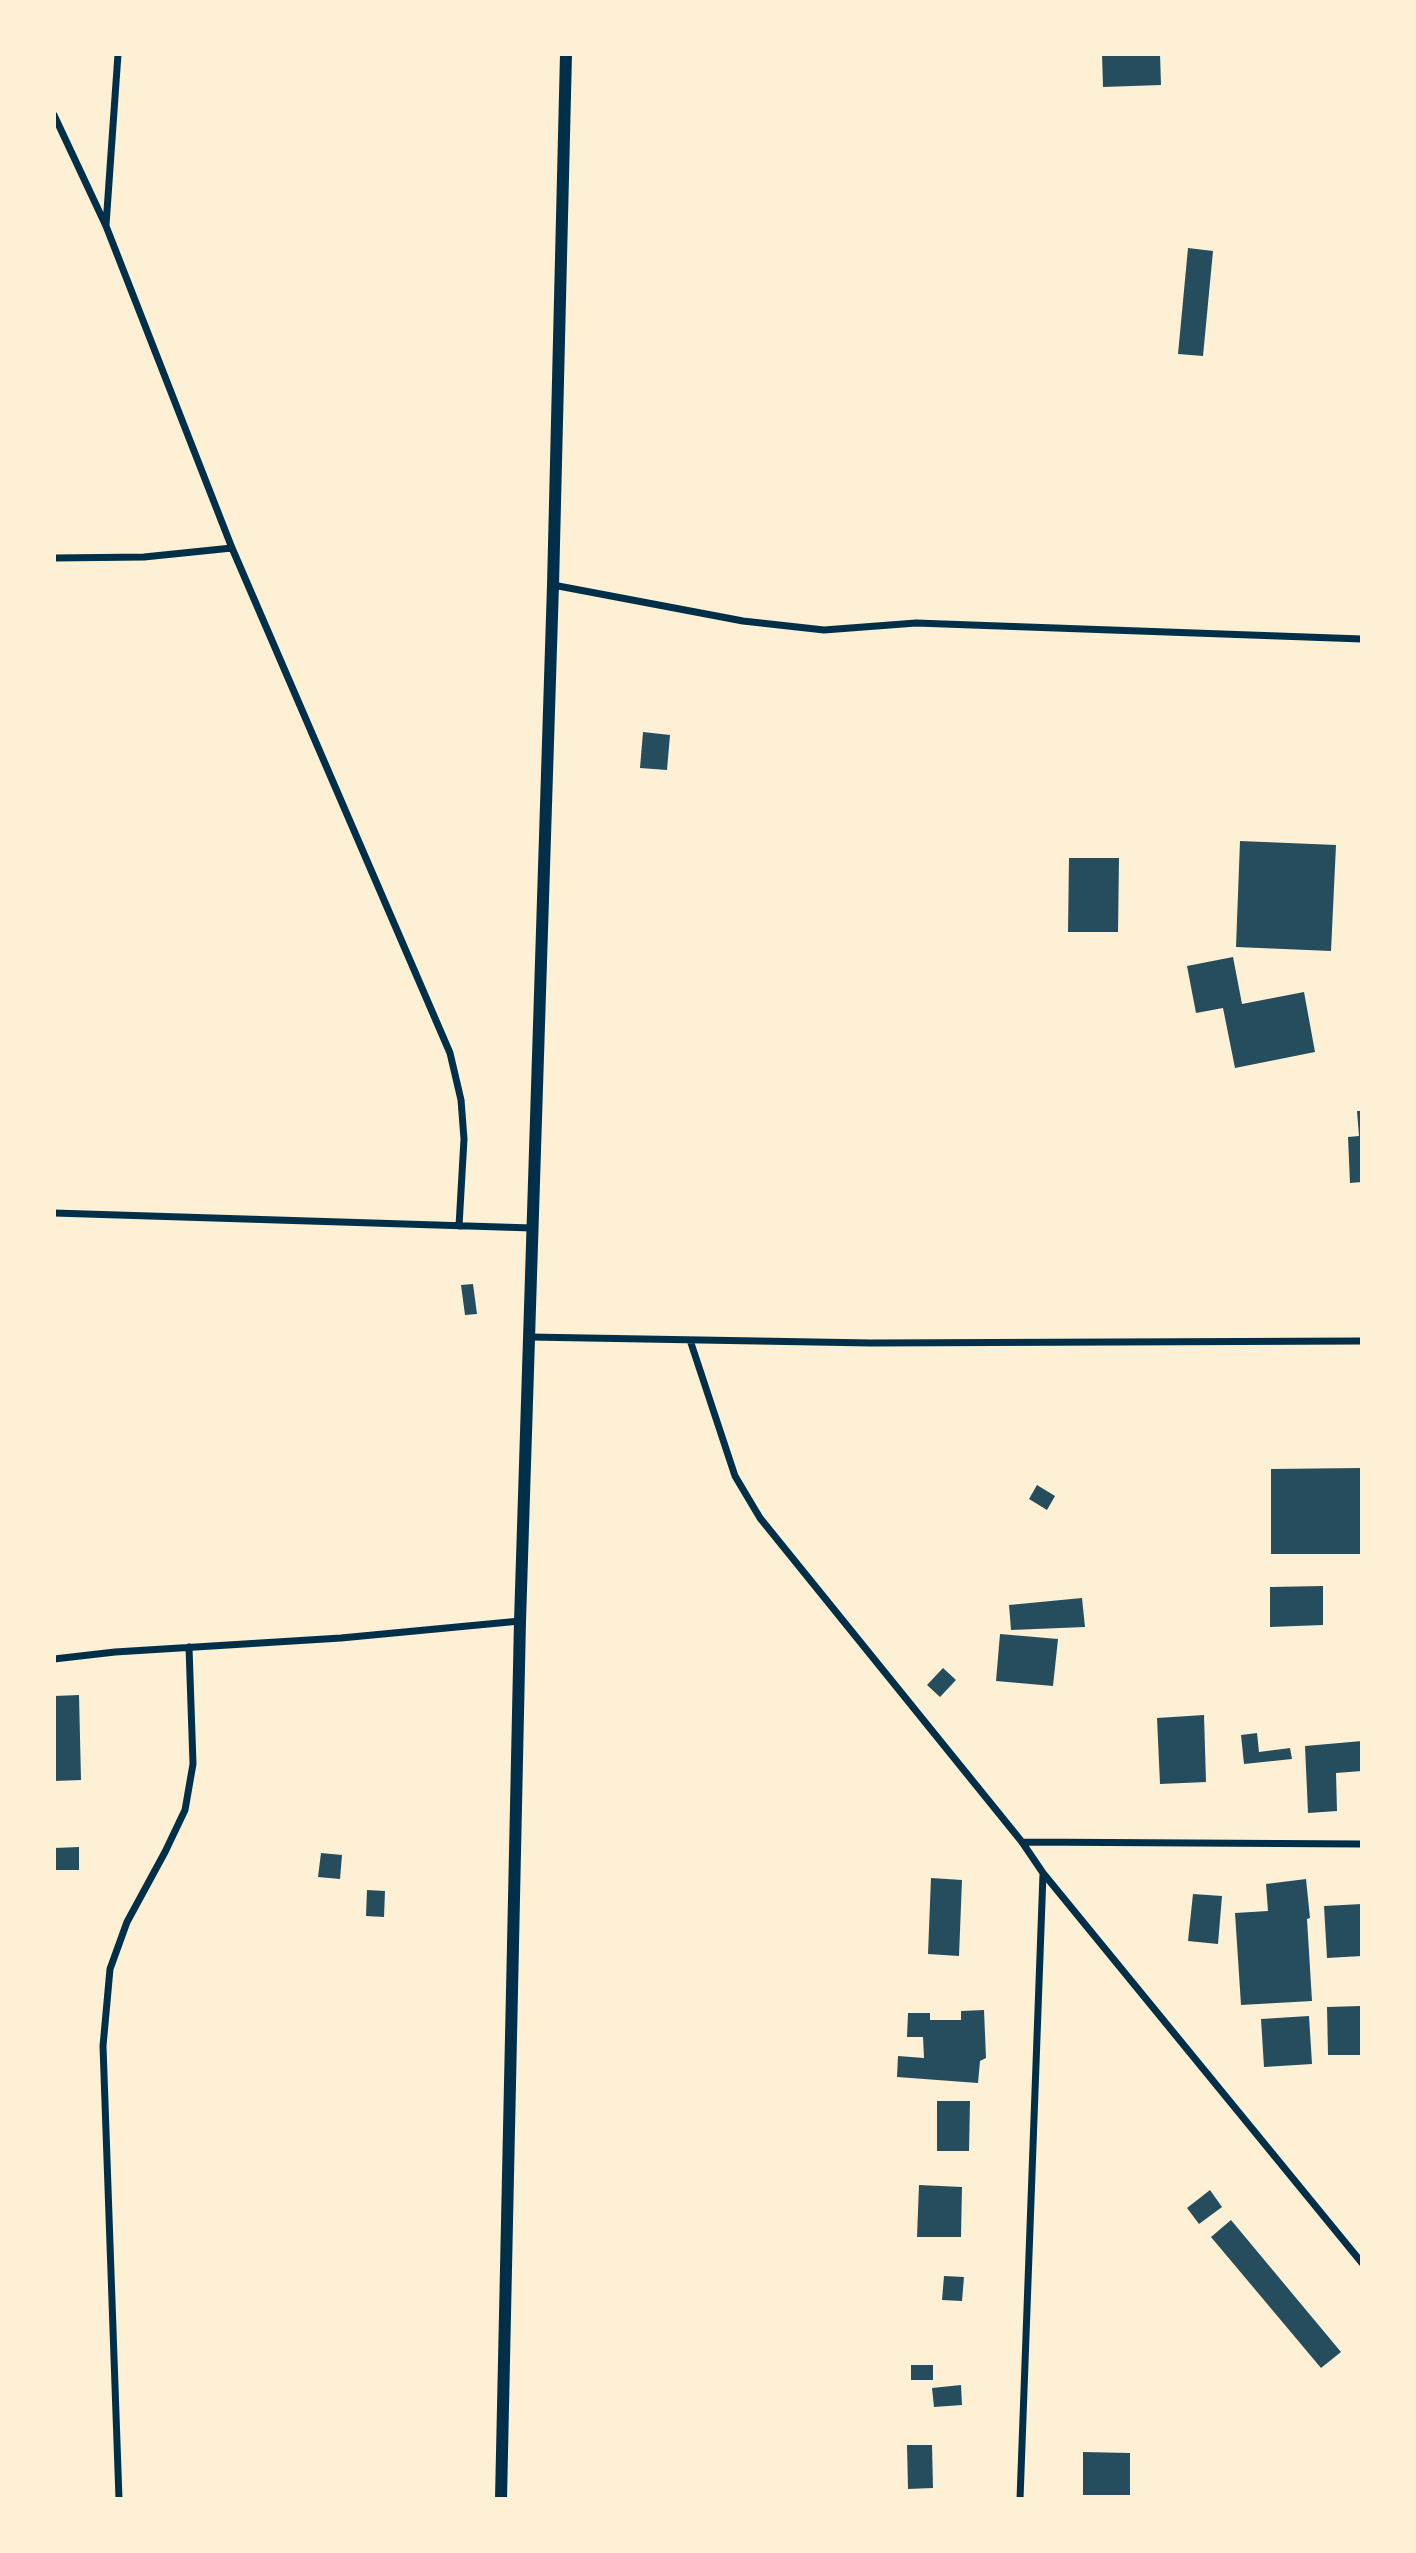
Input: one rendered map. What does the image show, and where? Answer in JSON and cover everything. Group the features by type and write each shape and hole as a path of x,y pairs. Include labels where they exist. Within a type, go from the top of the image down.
{"street":[{"path":"106,226 118,54"},
{"path":"501,2499 520,1621 553,585 566,54"},
{"path":"54,115 106,226 232,548 450,1053 461,1100 464,1139 459,1226"},
{"path":"54,558 144,558 232,548"},
{"path":"553,585 743,621 824,630 916,623 1362,639"},
{"path":"54,1213 532,1228"},
{"path":"530,1337 871,1343 1362,1341"},
{"path":"690,1340 735,1476 760,1518 1022,1842 1044,1873 1362,2263"},
{"path":"54,1658 341,1638 520,1621"},
{"path":"118,2499 103,2046 110,1969 127,1922 185,1810 193,1764 189,1647"},
{"path":"1022,1842 1362,1844"},
{"path":"1020,2499 1044,1873"}],"building":[{"path":"1102,54 1160,54 1161,85 1103,87"},
{"path":"1188,248 1213,251 1203,356 1178,354"},
{"path":"643,732 670,735 667,770 640,768"},
{"path":"1240,841 1336,845 1331,951 1236,947"},
{"path":"1069,858 1119,858 1118,932 1068,932"},
{"path":"1233,957 1242,1004 1304,992 1315,1052 1235,1068 1223,1008 1196,1013 1187,966"},
{"path":"1357,1111 1362,1111 1362,1182 1350,1183 1348,1137 1359,1136"},
{"path":"473,1284 477,1314 465,1315 461,1285"},
{"path":"1362,1468 1362,1554 1271,1554 1271,1469"},
{"path":"1037,1485 1055,1496 1047,1510 1029,1499"},
{"path":"1323,1586 1323,1625 1270,1627 1270,1587"},
{"path":"1082,1598 1085,1627 1011,1630 1009,1605"},
{"path":"1000,1634 1058,1639 1053,1686 996,1681"},
{"path":"943,1668 956,1680 940,1697 927,1685"},
{"path":"79,1695 81,1780 54,1781 54,1696"},
{"path":"1204,1715 1206,1782 1160,1784 1157,1718"},
{"path":"1257,1733 1259,1752 1290,1748 1292,1759 1244,1764 1241,1735"},
{"path":"1362,1741 1362,1771 1336,1773 1337,1811 1308,1813 1305,1746"},
{"path":"79,1847 79,1870 54,1870 54,1848"},
{"path":"321,1853 342,1855 340,1879 318,1877"},
{"path":"931,1878 962,1880 959,1956 928,1954"},
{"path":"1306,1879 1312,2001 1241,2005 1235,1913 1268,1911 1266,1884"},
{"path":"367,1890 385,1891 384,1917 366,1916"},
{"path":"1193,1894 1222,1896 1218,1944 1188,1941"},
{"path":"1362,1904 1362,1956 1327,1958 1324,1906"},
{"path":"1362,2006 1362,2055 1328,2055 1327,2007"},
{"path":"984,2010 986,2058 980,2061 978,2083 897,2077 898,2056 924,2058 923,2037 907,2037 908,2013 930,2013 930,2020 961,2020 961,2011"},
{"path":"1309,2016 1312,2064 1264,2067 1261,2019"},
{"path":"937,2101 970,2101 969,2151 937,2151"},
{"path":"919,2185 962,2187 961,2237 917,2237"},
{"path":"1210,2190 1222,2207 1199,2224 1187,2208"},
{"path":"1231,2220 1341,2352 1321,2368 1211,2237"},
{"path":"944,2276 964,2277 962,2301 942,2300"},
{"path":"911,2365 933,2365 933,2380 911,2380"},
{"path":"961,2385 962,2405 934,2407 932,2388"},
{"path":"907,2445 932,2445 933,2488 908,2489"},
{"path":"1083,2452 1130,2453 1130,2495 1083,2495"}]}
